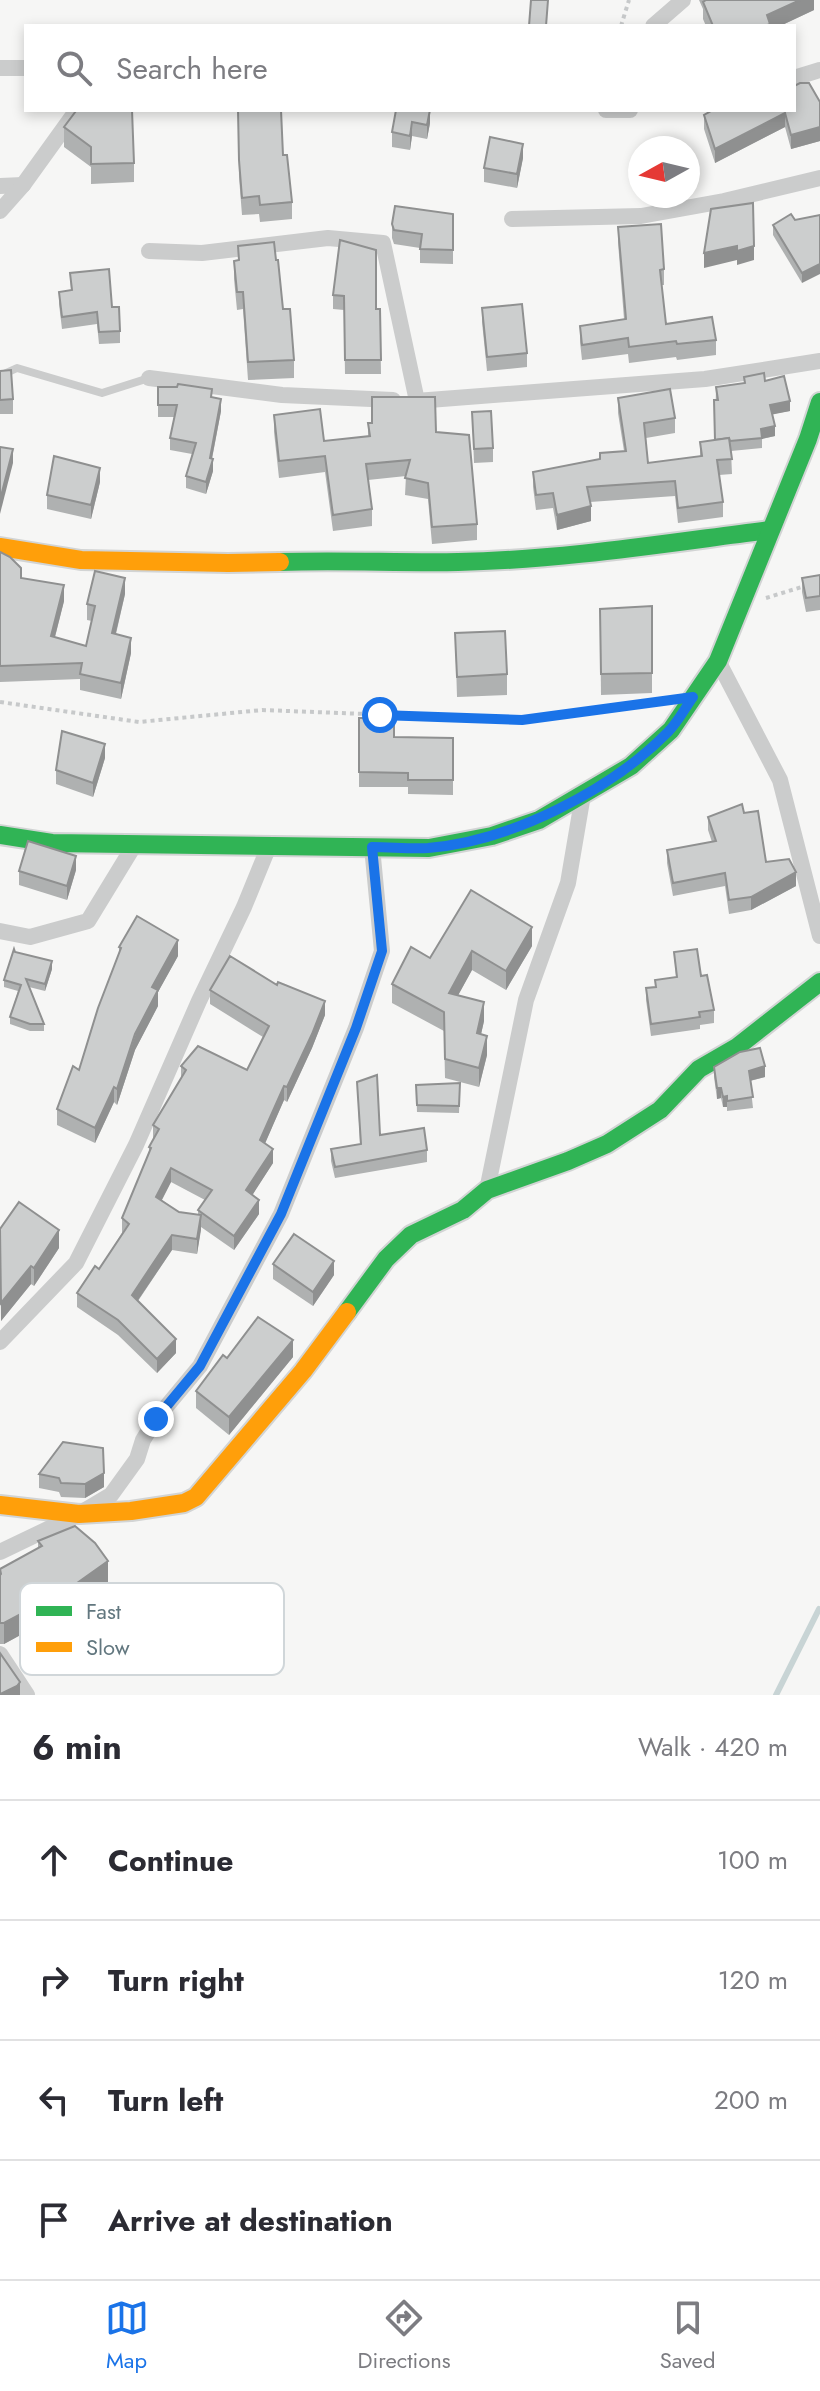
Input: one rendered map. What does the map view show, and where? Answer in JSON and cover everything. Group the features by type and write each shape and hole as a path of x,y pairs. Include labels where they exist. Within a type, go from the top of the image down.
{"street":[{"path":"655,24 683,0"},
{"path":"0,68 24,68"},
{"path":"796,77 820,70"},
{"path":"0,211 23,185 76,112"},
{"path":"512,219 641,216 724,201 820,178"},
{"path":"0,186 23,185"},
{"path":"149,251 202,253 328,238 383,243 417,401"},
{"path":"149,378 282,395 417,401 705,379 820,361"},
{"path":"0,835 52,843 429,848 492,836 539,820 631,766 671,730 718,661 820,402"},
{"path":"0,547 81,560 459,562 598,552 770,530"},
{"path":"718,661 780,780 820,936"},
{"path":"487,1190 526,1000 568,883 583,795"},
{"path":"0,931 30,937 88,921 135,844"},
{"path":"0,1342 76,1263 136,1145 269,846"},
{"path":"0,1552 111,1495 137,1459 143,1440 156,1419 200,1366 281,1214 356,1028 382,951 372,847"},
{"path":"0,1505 79,1514 171,1505 196,1497 303,1371 386,1259 411,1235 463,1210 487,1190 607,1144 660,1110 699,1069 737,1047 820,982"},
{"path":"0,1654 27,1695"}],"lane":[{"path":"0,376 17,368 102,393 149,378"}],"path":[{"path":"622,24 629,0"},
{"path":"741,605 820,581"},
{"path":"0,702 139,722 262,710 522,720 693,697"}],"building":[{"path":"531,0 548,0 546,24 529,24"},
{"path":"800,0 767,15 770,24 712,24 703,2"},
{"path":"809,83 820,102 820,127 791,135 785,113 715,149 704,115 709,112 796,112 796,85"},
{"path":"75,112 132,112 134,163 91,164 91,147 64,127"},
{"path":"238,112 281,112 283,155 287,155 292,202 260,205 259,196 242,198"},
{"path":"396,112 430,112 427,125 412,122 410,136 392,132"},
{"path":"490,137 523,144 517,174 484,168"},
{"path":"753,203 754,246 737,251 737,246 704,253 711,209"},
{"path":"395,206 453,214 453,250 420,249 422,234 394,230"},
{"path":"791,214 795,220 820,215 820,264 802,273 773,225"},
{"path":"661,224 664,269 660,270 666,324 712,317 716,340 629,347 628,338 582,345 580,326 626,319 618,227"},
{"path":"340,240 376,250 376,309 380,309 381,360 345,360 344,296 333,295"},
{"path":"274,242 283,309 290,309 294,360 248,362 243,292 237,292 234,261 239,260 238,246"},
{"path":"109,269 112,307 119,307 120,331 99,332 97,312 62,317 59,292 72,290 70,273"},
{"path":"522,304 527,353 487,357 482,308"},
{"path":"11,370 13,399 0,400 0,371"},
{"path":"764,373 765,381 784,376 790,401 770,405 775,426 761,429 762,438 715,440 716,387 745,383 744,377"},
{"path":"178,384 212,389 211,397 221,399 210,458 213,459 206,482 186,476 196,443 170,438 177,405 158,405 158,387 177,387"},
{"path":"670,389 675,418 644,423 648,463 702,456 700,442 729,438 732,459 717,460 723,502 678,508 675,481 587,487 591,506 557,515 553,493 536,495 533,472 600,459 600,453 626,451 618,398"},
{"path":"372,397 435,397 436,432 469,435 477,524 432,527 428,483 405,478 410,460 366,464 372,509 333,515 325,456 279,461 274,415 320,409 324,441 370,436 368,423 372,423"},
{"path":"491,411 493,448 474,449 472,412"},
{"path":"0,447 13,449 0,500"},
{"path":"54,456 100,468 91,505 47,495"},
{"path":"0,552 21,568 21,578 64,585 51,636 86,646 95,606 87,604 95,571 125,578 112,633 131,638 121,683 80,674 82,663 0,666"},
{"path":"820,575 820,596 806,598 802,578"},
{"path":"652,606 652,673 601,674 600,609"},
{"path":"505,631 507,674 457,677 455,633"},
{"path":"359,718 394,718 394,737 453,738 453,780 408,780 408,773 359,772"},
{"path":"62,731 105,744 93,783 56,770"},
{"path":"742,804 744,813 758,811 766,862 789,859 796,872 751,897 729,900 725,873 673,883 667,850 716,841 708,817"},
{"path":"28,841 76,856 67,886 19,871"},
{"path":"471,890 532,927 506,971 472,951 449,993 484,1002 477,1033 487,1036 479,1068 445,1059 444,1012 392,984 411,947 430,958"},
{"path":"137,916 178,940 152,987 158,990 135,1034 117,1089 114,1087 95,1128 57,1109 73,1066 79,1070 119,947"},
{"path":"14,949 15,952 52,961 45,984 26,979 44,1024 30,1024 10,1017 21,985 4,980"},
{"path":"697,949 701,976 707,975 714,1010 699,1012 700,1017 651,1024 646,988 656,987 655,980 677,977 674,952"},
{"path":"230,956 277,985 278,982 325,1001 260,1140 273,1149 246,1190 259,1200 234,1236 198,1210 212,1190 171,1168 156,1197 179,1212 201,1215 197,1239 172,1235 132,1295 176,1339 157,1359 118,1320 77,1293 95,1266 99,1269 129,1224 122,1218 159,1129 153,1125 186,1070 181,1066 198,1046 247,1070 269,1026 210,990"},
{"path":"760,1048 765,1066 749,1071 753,1097 727,1101 721,1088 717,1088 714,1067 740,1052"},
{"path":"377,1075 380,1135 424,1128 427,1150 335,1167 331,1149 361,1144 357,1082"},
{"path":"460,1083 459,1106 417,1105 416,1085"},
{"path":"19,1202 59,1230 34,1268 31,1266 1,1303 0,1229"},
{"path":"294,1234 334,1261 313,1292 273,1264"},
{"path":"258,1317 293,1340 229,1417 196,1391 223,1355 227,1358"},
{"path":"63,1442 103,1448 104,1473 85,1484 61,1483 59,1478 39,1474"},
{"path":"75,1526 95,1543 108,1561 77,1583 20,1583 20,1615 0,1623 0,1569 42,1546 38,1541"},
{"path":"0,1653 20,1682 0,1694"}],"waterway":[{"path":"776,1695 819,1609"}],"traffic: fast":[{"path":"0,835 52,843 429,848 492,836 539,820 631,766 671,730 718,661 820,402"},
{"path":"280,562 497,561 770,530"},
{"path":"347,1312 386,1259 411,1235 463,1210 487,1190 607,1144 660,1110 699,1069 737,1047 820,982"}],"traffic: slow":[{"path":"0,547 81,560 280,562"},
{"path":"0,1505 79,1514 131,1511 184,1503 196,1497 303,1371 347,1312"}],"route":[{"path":"156,1419 200,1366 281,1214 356,1028 382,951 372,847 429,848 492,836 539,820 631,766 671,730 693,697 522,720 380,715"}]}
